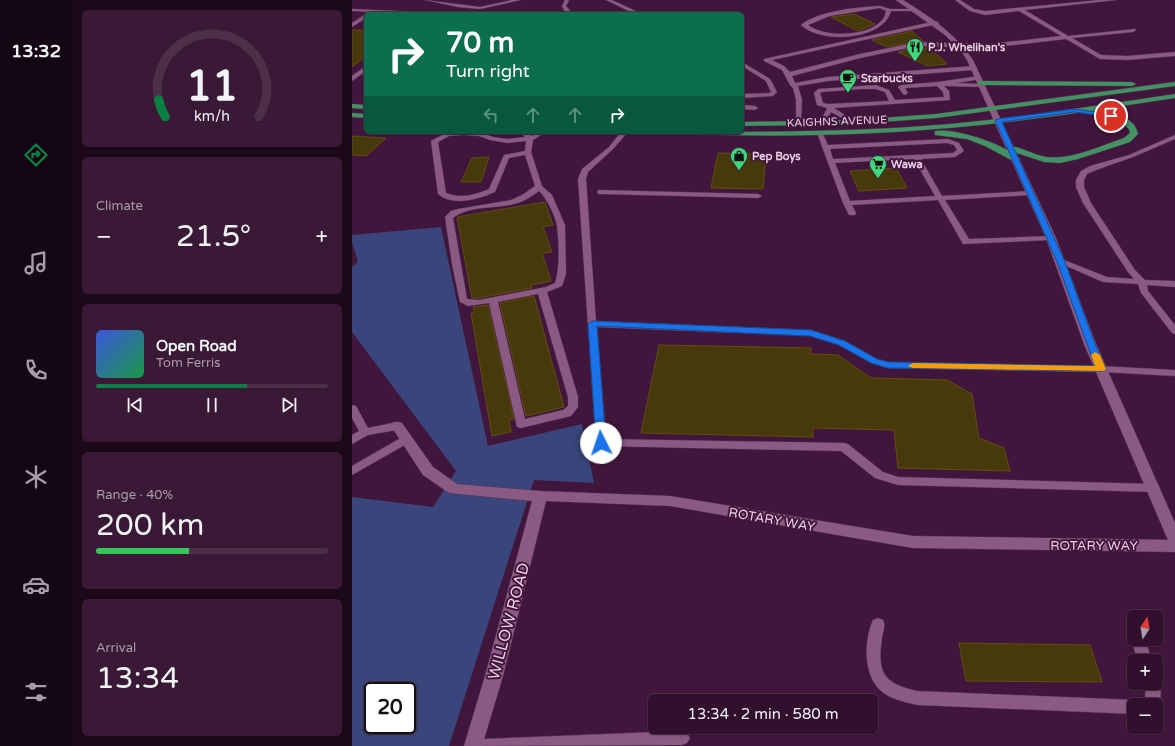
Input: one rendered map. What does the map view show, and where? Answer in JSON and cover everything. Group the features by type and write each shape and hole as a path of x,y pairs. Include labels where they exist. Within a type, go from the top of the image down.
{"highway":[{"path":"981,82 1175,84"},
{"name":"KAIGHNS AVENUE","path":"744,124 853,122 936,116 993,110 1175,84"},
{"path":"1074,111 1175,96"},
{"path":"352,106 364,107"},
{"path":"1011,148 1044,159 1065,159 1127,140 1134,134 1134,130 1131,126 1116,117 1105,114 1074,111"},
{"name":"KAIGHNS AVENUE","path":"744,132 820,133 869,131 998,120 1074,111"},
{"path":"352,115 364,116"},
{"path":"869,131 963,135 983,142 1016,159"}],"street":[{"path":"899,0 936,23 961,46 974,68 1051,238 1090,344 1154,488 1175,540"},
{"name":"ROTARY WAY","path":"397,426 428,471 454,489 540,496 670,501 913,542 1175,546"},
{"name":"WILLOW ROAD","path":"472,746 494,676 540,496"}],"lane":[{"path":"427,0 458,6 480,8 519,0"},
{"path":"441,2 450,0"},
{"path":"567,0 564,6 568,12"},
{"path":"608,0 635,12"},
{"path":"957,0 972,10 978,12 1021,10 1114,0"},
{"path":"888,10 889,14 886,19 876,28 843,35 813,31 804,25 809,22 839,13 906,4"},
{"path":"881,7 888,10 914,10"},
{"path":"352,10 371,12"},
{"path":"1021,10 1095,54 1107,58 1175,54"},
{"path":"352,25 364,17"},
{"path":"798,123 799,100 796,87 793,85 787,75 787,72 782,67 766,60 936,23"},
{"path":"787,75 854,53 880,51 918,44 961,46 1006,45 1133,30"},
{"path":"860,39 867,43"},
{"path":"837,44 854,53"},
{"path":"873,47 880,51"},
{"path":"744,65 768,80 774,92 771,95 744,96"},
{"path":"793,85 828,79 974,68"},
{"path":"352,80 364,70"},
{"path":"908,97 901,87 981,82"},
{"path":"893,103 887,91 882,88 868,86 847,90 820,90 817,92 820,105 830,107 893,103 908,97 948,99 946,91 938,84"},
{"path":"744,107 755,108"},
{"path":"830,107 853,122"},
{"path":"823,122 830,107"},
{"path":"820,133 847,204 852,213"},
{"path":"448,134 434,141 442,194 451,198 478,197 492,190 506,156 528,152"},
{"path":"480,134 492,139 507,141 530,139 539,134"},
{"path":"525,134 530,139"},
{"path":"623,134 611,148 585,171 582,179 601,443 844,447 879,475 898,481 1154,488"},
{"path":"1175,137 1131,156 1093,168 1084,173 1080,180 1080,187 1087,203 1132,272 1142,282 1144,291 1175,331"},
{"path":"530,139 528,152 539,187 548,195 555,208 561,225 562,274 558,284 542,291 478,303 468,303 463,300 449,218 459,210 510,203 528,196 539,187"},
{"path":"825,147 948,141 957,144 961,151 955,155 830,161"},
{"path":"916,157 966,242 1018,238 1051,238"},
{"path":"601,192 758,196"},
{"path":"847,204 1031,193"},
{"path":"1061,262 1106,280 1175,284"},
{"path":"493,300 521,424 567,413 573,406 573,397 542,291"},
{"path":"592,324 811,333 842,343 874,361 888,365 1101,369 1175,374"},
{"path":"352,409 365,432"},
{"path":"352,440 365,432 397,426"},
{"path":"352,471 406,439"},
{"path":"878,624 874,638 874,654 877,673 885,686 899,694 917,698 1127,707"},
{"path":"484,746 682,738"}],"shaded area":[{"path":"441,227 488,446 582,424 594,483 534,480 449,746 352,746 352,497 433,507 456,471 352,332 352,267 358,262 352,242 352,235"}],"building":[{"path":"854,14 875,24 858,31 831,17"},
{"path":"352,30 364,30 364,58 352,67"},
{"path":"912,31 923,41 887,47 872,40"},
{"path":"918,48 930,48 947,64 928,66 898,52"},
{"path":"352,136 386,138 366,156 352,155"},
{"name":"Pep Boys","path":"718,153 766,154 763,189 711,188"},
{"path":"489,157 481,182 461,182 472,158"},
{"name":"Wawa","path":"896,168 907,188 859,191 850,171"},
{"path":"545,202 553,225 543,227 552,252 542,253 551,281 531,285 532,288 472,298 457,217"},
{"path":"534,296 564,407 526,416 500,303"},
{"path":"488,305 514,419 509,420 511,432 492,436 471,313 474,312 473,307"},
{"path":"659,345 811,348 811,354 838,355 871,378 947,380 972,394 979,438 1004,448 1010,471 898,468 894,430 813,428 813,437 641,433"},
{"path":"959,643 1090,645 1102,682 966,681"}],"slow traffic":[{"path":"913,366 1101,369 1095,355"}],"place":[{"name":"P.J. Whelihan's","path":"915,62"},
{"name":"Starbucks","path":"848,93"},
{"name":"Pep Boys","path":"739,171"},
{"name":"Wawa","path":"878,179"}],"route":[{"path":"601,443 592,324 811,333 842,343 874,361 888,365 1101,369 1090,344 1061,262 998,120 1074,111 1098,113 1111,116"}]}
